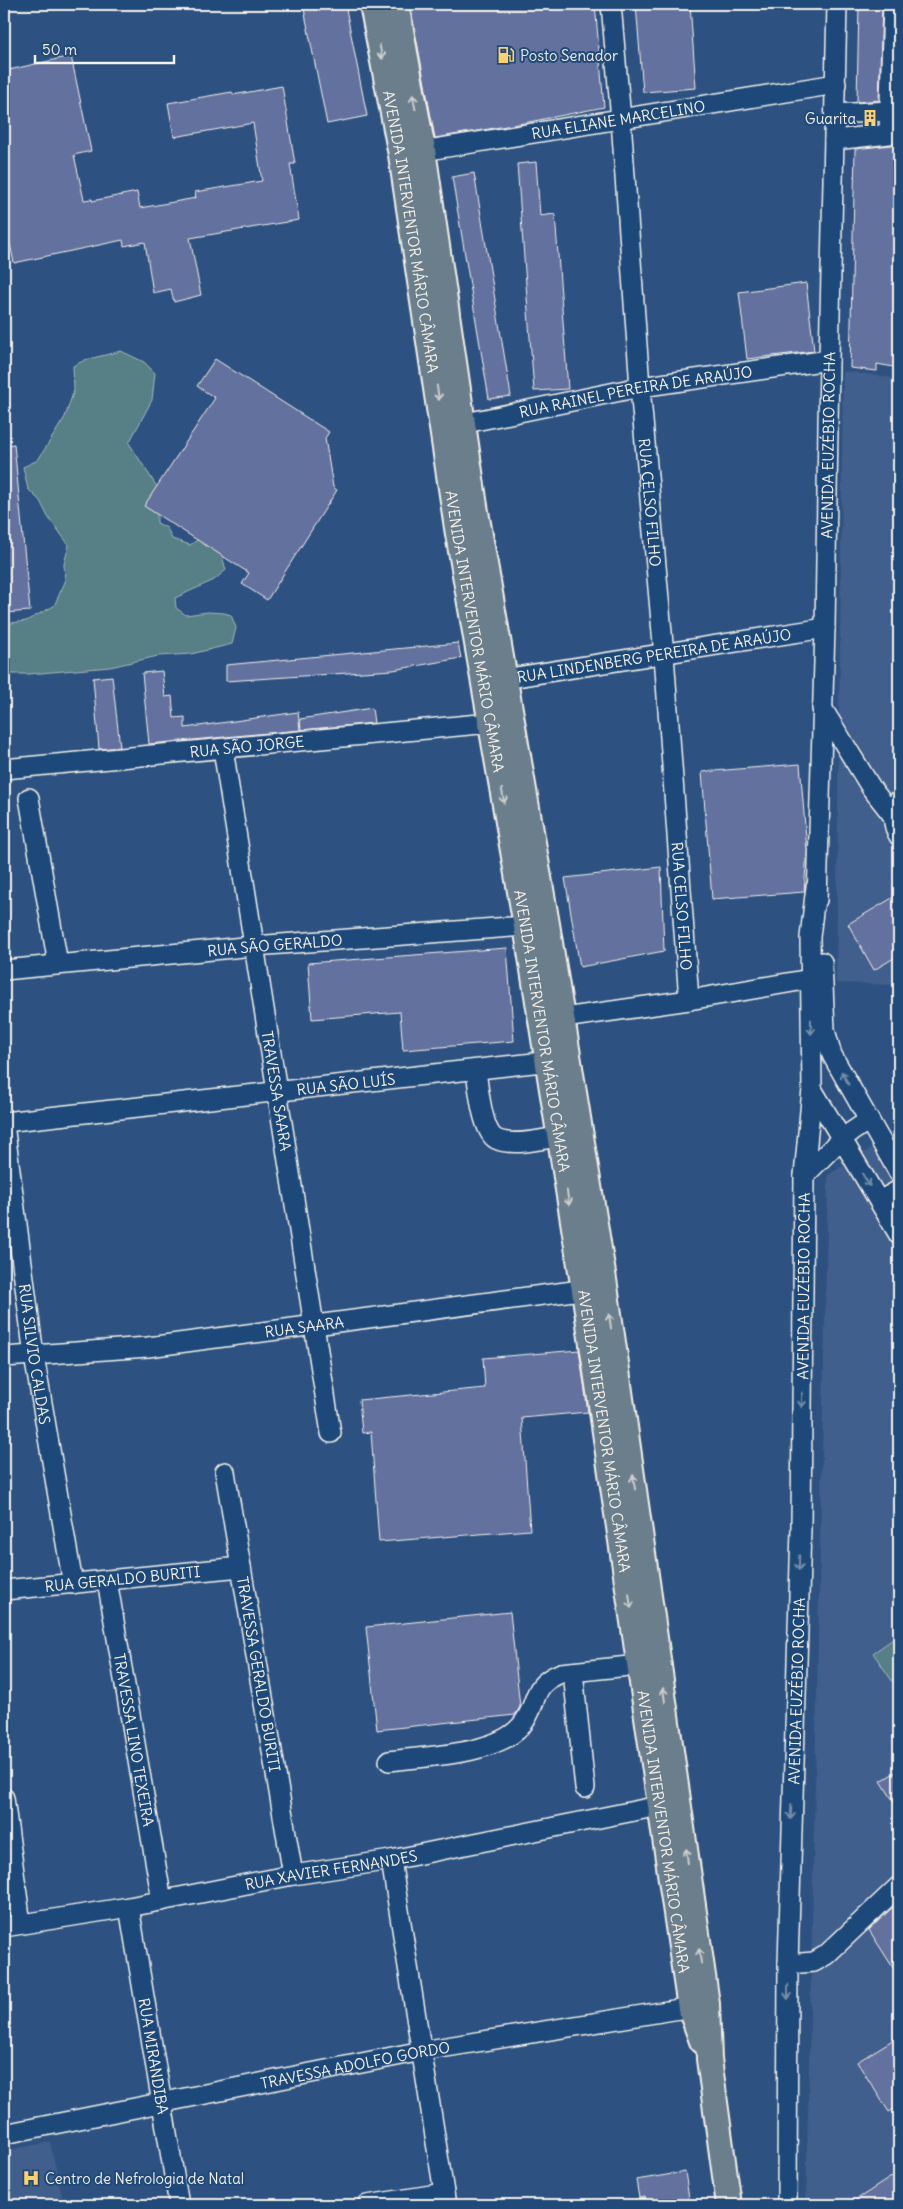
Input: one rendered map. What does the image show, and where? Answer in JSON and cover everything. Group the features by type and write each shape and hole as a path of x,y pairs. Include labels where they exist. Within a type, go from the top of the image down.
{"main road":[{"name":"AVENIDA INTERVENTOR MÁRIO CÂMARA","path":"372,4 412,153"},
{"name":"AVENIDA INTERVENTOR MÁRIO CÂMARA","path":"396,4 412,153 453,426 457,528 494,681 536,925 595,1288 699,2006"},
{"name":"AVENIDA INTERVENTOR MÁRIO CÂMARA","path":"494,681 490,724 536,925"},
{"name":"AVENIDA INTERVENTOR MÁRIO CÂMARA","path":"628,1513 639,1666 659,1806 709,2058 728,2205"}],"street":[{"name":"RUA CELSO FILHO","path":"611,4 622,120 640,387 664,655 689,1000"},
{"name":"AVENIDA EUZÉBIO ROCHA","path":"787,2205 788,1964 801,1529 804,1176 812,1089 817,977 816,887 825,628 837,4"},
{"path":"834,140 889,134 895,125 896,35 893,4"},
{"name":"RUA ELIANE MARCELINO","path":"412,153 836,84"},
{"path":"835,114 895,125"},
{"name":"RUA RAINEL PEREIRA DE ARAÚJO","path":"453,426 640,387 829,360"},
{"name":"RUA LINDENBERG PEREIRA DE ARAÚJO","path":"494,681 825,628"},
{"path":"822,708 872,789 896,809 895,830 899,836"},
{"name":"RUA SÃO JORGE","path":"4,769 490,724"},
{"name":"TRAVESSA SAARA","path":"223,749 331,1433"},
{"path":"29,798 58,964"},
{"name":"RUA SÃO GERALDO","path":"4,970 254,946 536,925"},
{"name":"AVENIDA EUZÉBIO ROCHA","path":"804,1176 842,1138 868,1120 832,1055 827,1042 817,977"},
{"path":"551,1020 689,1000 817,977"},
{"name":"RUA SÃO LUÍS","path":"4,1123 558,1060"},
{"path":"476,1070 478,1091 487,1129 495,1138 507,1142 521,1142 570,1134"},
{"path":"812,1089 899,1235"},
{"path":"868,1120 899,1173"},
{"name":"RUA SILVIO CALDAS","path":"4,1123 34,1356 72,1584"},
{"path":"879,1201 899,1190"},
{"name":"RUA SAARA","path":"4,1357 148,1347 595,1288"},
{"name":"TRAVESSA GERALDO BURITI","path":"225,1472 294,1875"},
{"name":"RUA GERALDO BURITI","path":"4,1590 241,1567"},
{"name":"TRAVESSA LINO TEXEIRA","path":"107,1580 162,1901"},
{"path":"389,1761 487,1748 506,1739 521,1727 530,1714 540,1686 549,1678 561,1673 639,1666"},
{"path":"573,1672 585,1788"},
{"path":"4,1798 13,1925"},
{"name":"RUA XAVIER FERNANDES","path":"13,1925 129,1907 294,1875 391,1860 659,1806"},
{"path":"367,2205 445,2199 391,1860"},
{"path":"788,1964 814,1962 826,1955 899,1886"},
{"name":"RUA MIRANDIBA","path":"129,1907 179,2205"},
{"name":"TRAVESSA ADOLFO GORDO","path":"4,2134 422,2051 699,2006"}],"shaded area":[{"path":"843,371 899,379 899,985 836,983"},
{"path":"899,1131 899,2205 806,2205 828,1175"},
{"name":"Centro de Nefrologia de Natal","path":"50,2142 64,2205 4,2205 4,2151"}],"green space":[{"path":"121,351 144,362 155,373 152,400 129,443 157,487 157,523 167,528 172,539 190,545 205,535 220,549 226,570 214,580 175,598 176,608 186,615 208,612 231,615 236,628 232,644 191,654 158,656 110,667 29,674 4,674 4,624 26,621 54,606 65,582 64,564 69,545 48,517 40,501 28,489 23,467 38,460 65,417 74,390 73,366 85,360"},
{"path":"899,1635 899,1691 873,1653"}],"building":[{"path":"303,4 345,4 367,116 327,124"},
{"name":"Posto Senador","path":"410,4 595,4 604,107 435,138"},
{"path":"636,4 690,4 696,88 643,92"},
{"path":"859,4 882,4 879,100 857,102"},
{"path":"71,56 91,151 74,155 84,200 92,199 92,201 137,192 140,208 196,198 195,192 262,181 253,123 174,137 168,103 232,92 233,95 282,86 295,164 290,164 299,220 190,238 201,295 174,302 171,289 153,293 145,242 124,246 123,240 14,263 4,214 4,74 9,70"},
{"path":"899,138 899,368 877,364 877,371 850,368 855,149 891,145"},
{"path":"536,162 540,216 555,214 568,389 534,391 517,164"},
{"path":"474,173 511,396 489,399 452,177"},
{"path":"806,283 814,351 747,359 739,292"},
{"path":"215,359 329,432 325,438 333,487 337,490 267,600 242,584 249,573 144,506 215,398 197,386"},
{"path":"14,444 30,611 4,613 4,445"},
{"path":"458,643 461,658 393,670 226,681 226,665"},
{"path":"162,671 165,697 172,696 174,718 185,717 185,728 298,712 300,730 149,744 142,673"},
{"path":"112,676 120,747 99,749 93,678"},
{"path":"372,708 374,723 301,730 300,719"},
{"path":"800,764 807,851 804,892 712,899 702,772"},
{"path":"661,867 664,951 580,967 565,878"},
{"path":"899,894 899,955 874,970 848,924"},
{"path":"507,948 514,1041 403,1050 400,1012 312,1019 308,963"},
{"path":"579,1350 588,1412 522,1418 530,1530 379,1542 371,1432 362,1433 359,1400 485,1388 483,1358"},
{"path":"510,1612 520,1707 515,1715 377,1730 366,1627"},
{"path":"899,1770 899,1810 881,1781"},
{"path":"899,1901 899,1977 869,1930"},
{"path":"899,2036 899,2106 889,2112 857,2062"},
{"path":"685,2172 690,2205 646,2205 645,2197 639,2198 636,2180"},
{"path":"899,2172 899,2205 848,2205"}],"place":[{"name":"Posto Senador","path":"506,55"},
{"name":"Guarita","path":"870,118"},
{"name":"Centro de Nefrologia de Natal","path":"31,2178"}]}
